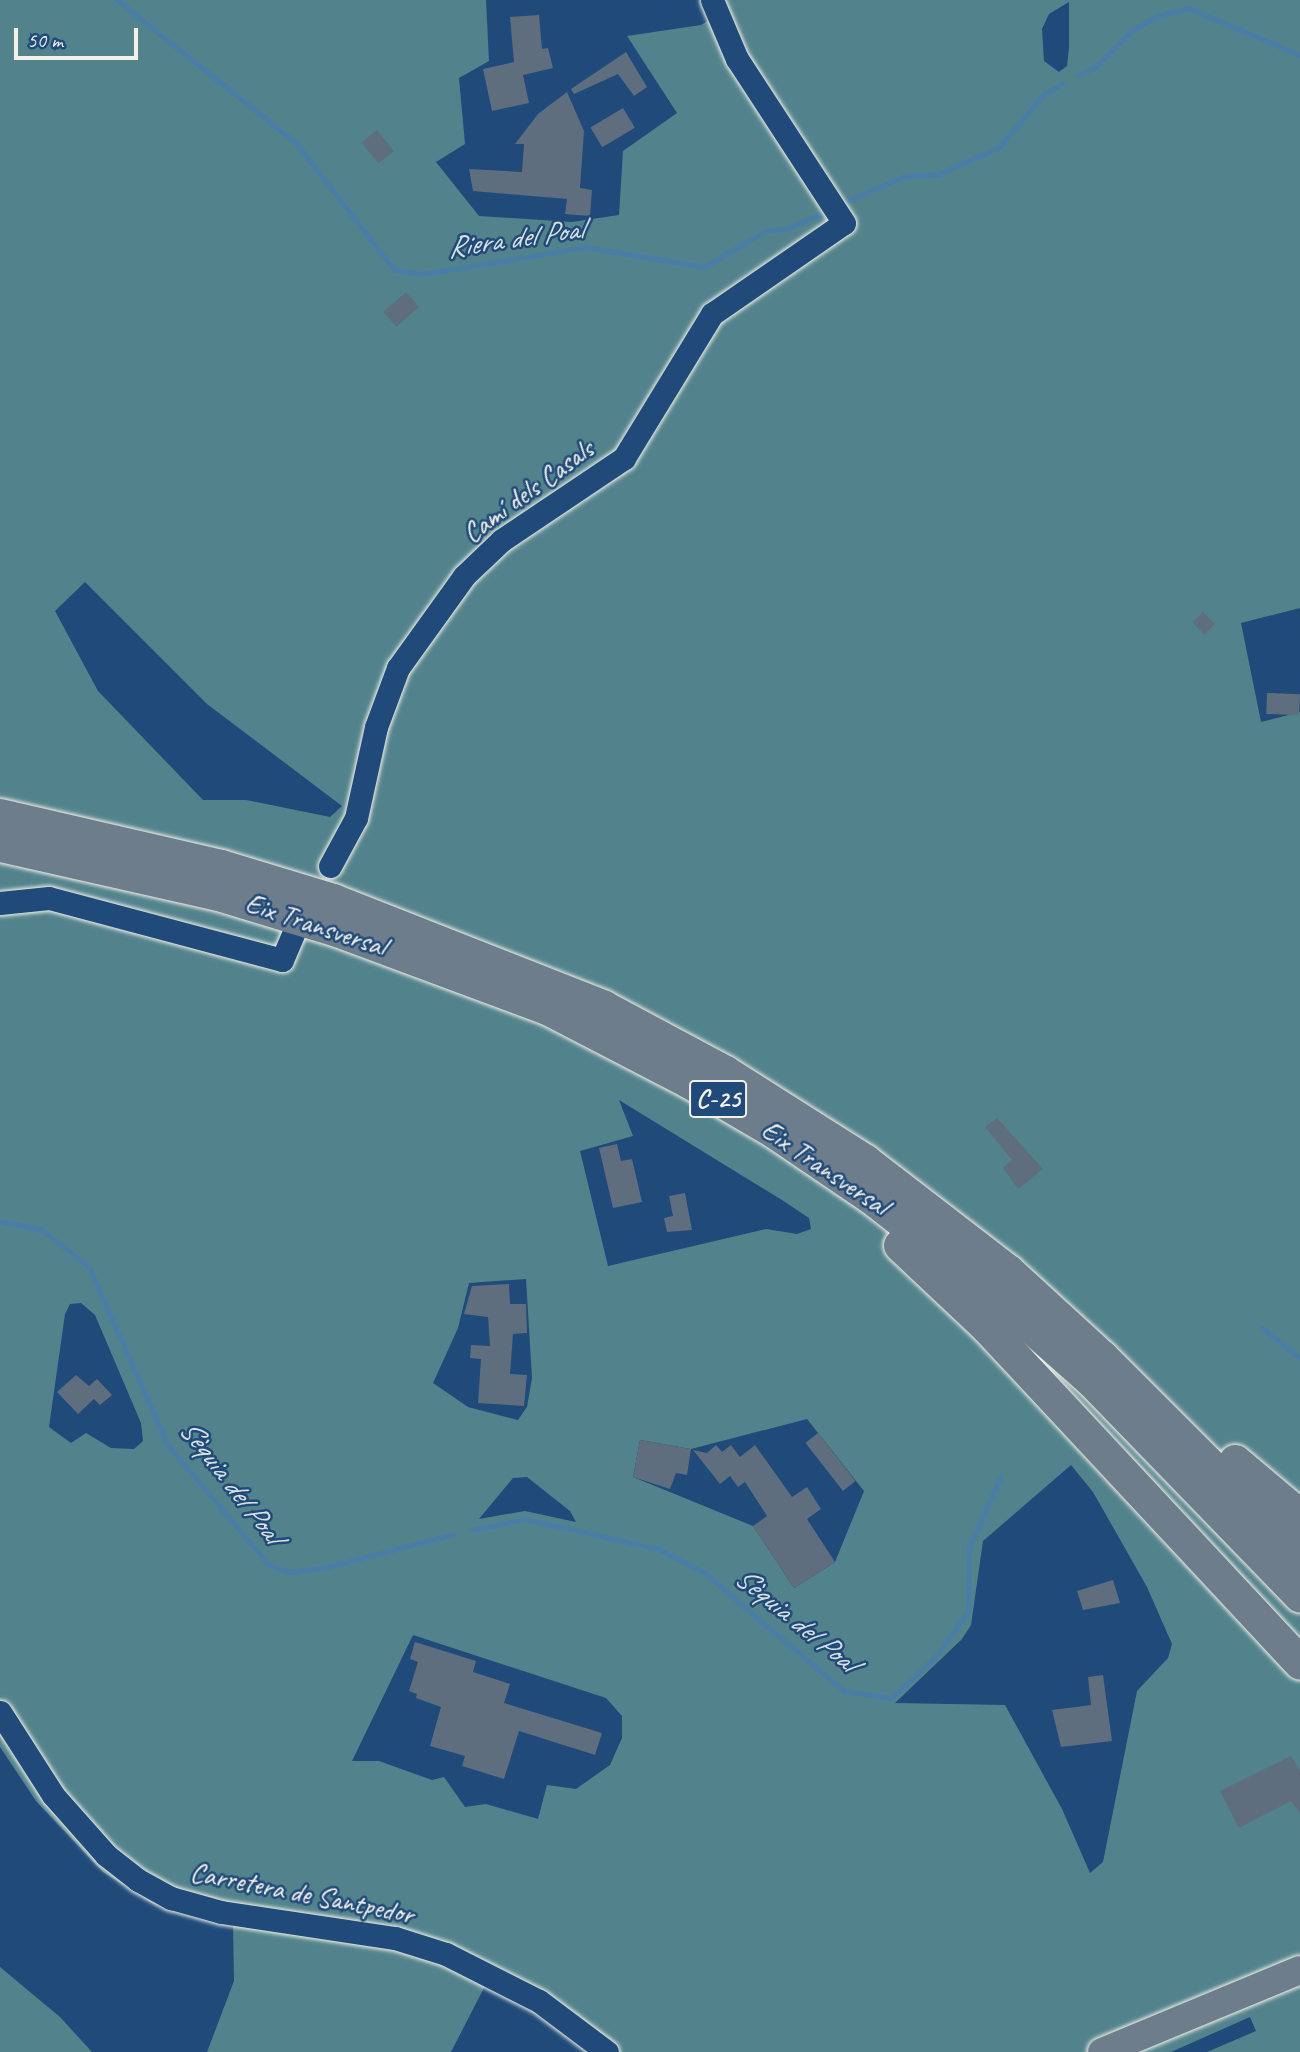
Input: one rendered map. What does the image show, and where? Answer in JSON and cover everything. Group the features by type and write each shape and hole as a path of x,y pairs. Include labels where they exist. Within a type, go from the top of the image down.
{"highway":[{"name":"Eix Transversal","path":"0,815 221,866 333,900 604,1007 725,1072 865,1161 1008,1271 1111,1366 1300,1555"},
{"name":"Eix Transversal","path":"0,845 218,894 447,969 550,1009 688,1081 775,1132 872,1198 988,1289 1092,1381 1300,1596"},
{"path":"447,969 787,1162 895,1240 987,1327 1300,1664"},
{"path":"1008,1271 1108,1341 1300,1516"}],"main road":[{"path":"1102,2052 1300,1970"}],"street":[{"name":"Camí dels Casals","path":"330,866 356,818 376,727 398,668 464,576 502,540 624,458 712,314 838,213 737,59 712,0"},
{"path":"0,903 50,898 282,960 294,932"},
{"name":"Carretera de Santpedor","path":"0,1712 53,1795 106,1855 138,1880 171,1898 221,1912 395,1938 446,1954 539,2001 607,2052"}],"green space":[{"path":"0,0 486,0 489,61 459,78 465,144 436,162 479,216 572,222 619,215 623,151 677,113 627,36 701,25 711,19 700,0 1300,0 1300,608 1241,623 1261,722 1300,712 1300,2052 1207,2052 1256,2031 1250,2017 1171,2052 587,2052 566,2032 486,1984 451,2052 207,2052 234,1981 233,1925 154,1904 103,1872 36,1801 0,1747","holes":["1069,2 1067,66 1059,72 1044,61 1042,29 1049,14","85,582 207,704 342,806 330,817 246,800 203,800 98,691 55,611","619,1100 809,1218 811,1229 797,1234 766,1229 608,1266 580,1151 633,1136","526,1279 532,1378 527,1407 518,1420 468,1407 433,1383 458,1328 469,1283","81,1303 95,1315 141,1423 143,1441 134,1449 111,1448 86,1433 71,1443 49,1427 65,1314 70,1304","807,1419 864,1491 835,1562 794,1588 753,1526 633,1477 640,1440 691,1449","1071,1465 1093,1492 1147,1587 1172,1644 1168,1658 1137,1691 1103,1862 1090,1873 1062,1809 1005,1705 895,1703 962,1639 971,1625 983,1541","527,1477 570,1511 576,1522 525,1511 479,1519 513,1478","413,1635 606,1698 622,1716 622,1738 610,1765 576,1789 547,1785 538,1819 486,1804 465,1807 444,1777 432,1780 379,1761 352,1761"]},
{"path":"0,1967 60,2017 92,2052 0,2052"}],"building":[{"path":"539,15 542,49 548,48 553,68 523,75 529,103 492,111 483,69 514,62 510,17"},
{"path":"626,52 647,87 634,96 618,74 574,94 571,89"},
{"path":"567,92 584,131 580,188 592,190 590,216 565,214 567,199 473,191 469,169 522,172 524,144 515,144 538,114"},
{"path":"623,108 635,128 602,147 590,128"},
{"path":"377,130 394,151 378,164 361,143"},
{"path":"406,292 419,307 396,327 383,312"},
{"path":"1203,612 1215,624 1204,635 1192,623"},
{"path":"1267,693 1300,694 1299,715 1266,714"},
{"path":"997,1118 1043,1169 1018,1189 1003,1168 1012,1160 985,1127"},
{"path":"617,1144 621,1161 632,1159 642,1202 613,1208 599,1148"},
{"path":"685,1193 692,1230 667,1232 664,1218 673,1216 669,1196"},
{"path":"509,1284 510,1304 526,1304 527,1333 513,1334 510,1374 527,1375 524,1406 478,1403 481,1359 470,1358 471,1345 490,1346 488,1317 464,1314 472,1286"},
{"path":"76,1375 89,1386 97,1379 112,1395 100,1405 94,1399 78,1414 57,1392"},
{"path":"818,1433 856,1481 843,1491 805,1443"},
{"path":"640,1440 691,1449 687,1475 676,1473 670,1489 633,1477"},
{"path":"716,1445 722,1452 731,1445 740,1457 755,1445 792,1497 807,1487 821,1509 807,1519 835,1562 794,1588 753,1526 767,1516 745,1482 738,1487 730,1476 720,1484 693,1450 707,1453"},
{"path":"1113,1580 1120,1603 1083,1610 1077,1591"},
{"path":"415,1642 476,1661 473,1672 510,1684 504,1703 602,1733 595,1755 519,1731 504,1779 462,1766 465,1756 430,1746 441,1707 416,1698 417,1694 409,1691 418,1662 410,1659"},
{"path":"1103,1675 1112,1741 1061,1747 1052,1710 1091,1705 1088,1677"},
{"path":"1291,1756 1300,1770 1300,1813 1291,1801 1239,1828 1220,1791"}],"waterway":[{"name":"Riera del Poal","path":"117,0 296,143 394,270 423,274 586,247 704,267 765,231 788,228 830,210"},
{"name":"Riera del Poal","path":"1079,75 1094,68 1130,32 1155,17 1188,8 1300,55"},
{"name":"Riera del Poal","path":"838,205 905,176 939,174 999,147 1044,94 1062,84"},
{"name":"Sèquia del Poal","path":"0,1221 42,1230 89,1267 167,1444 269,1565 289,1572 323,1568 454,1534"},
{"name":"Sèquia del Poal","path":"1262,1328 1300,1358"},
{"name":"Sèquia del Poal","path":"472,1530 525,1519 659,1549 703,1572 844,1691 891,1698 936,1656 968,1612 969,1548 1000,1478"}]}
